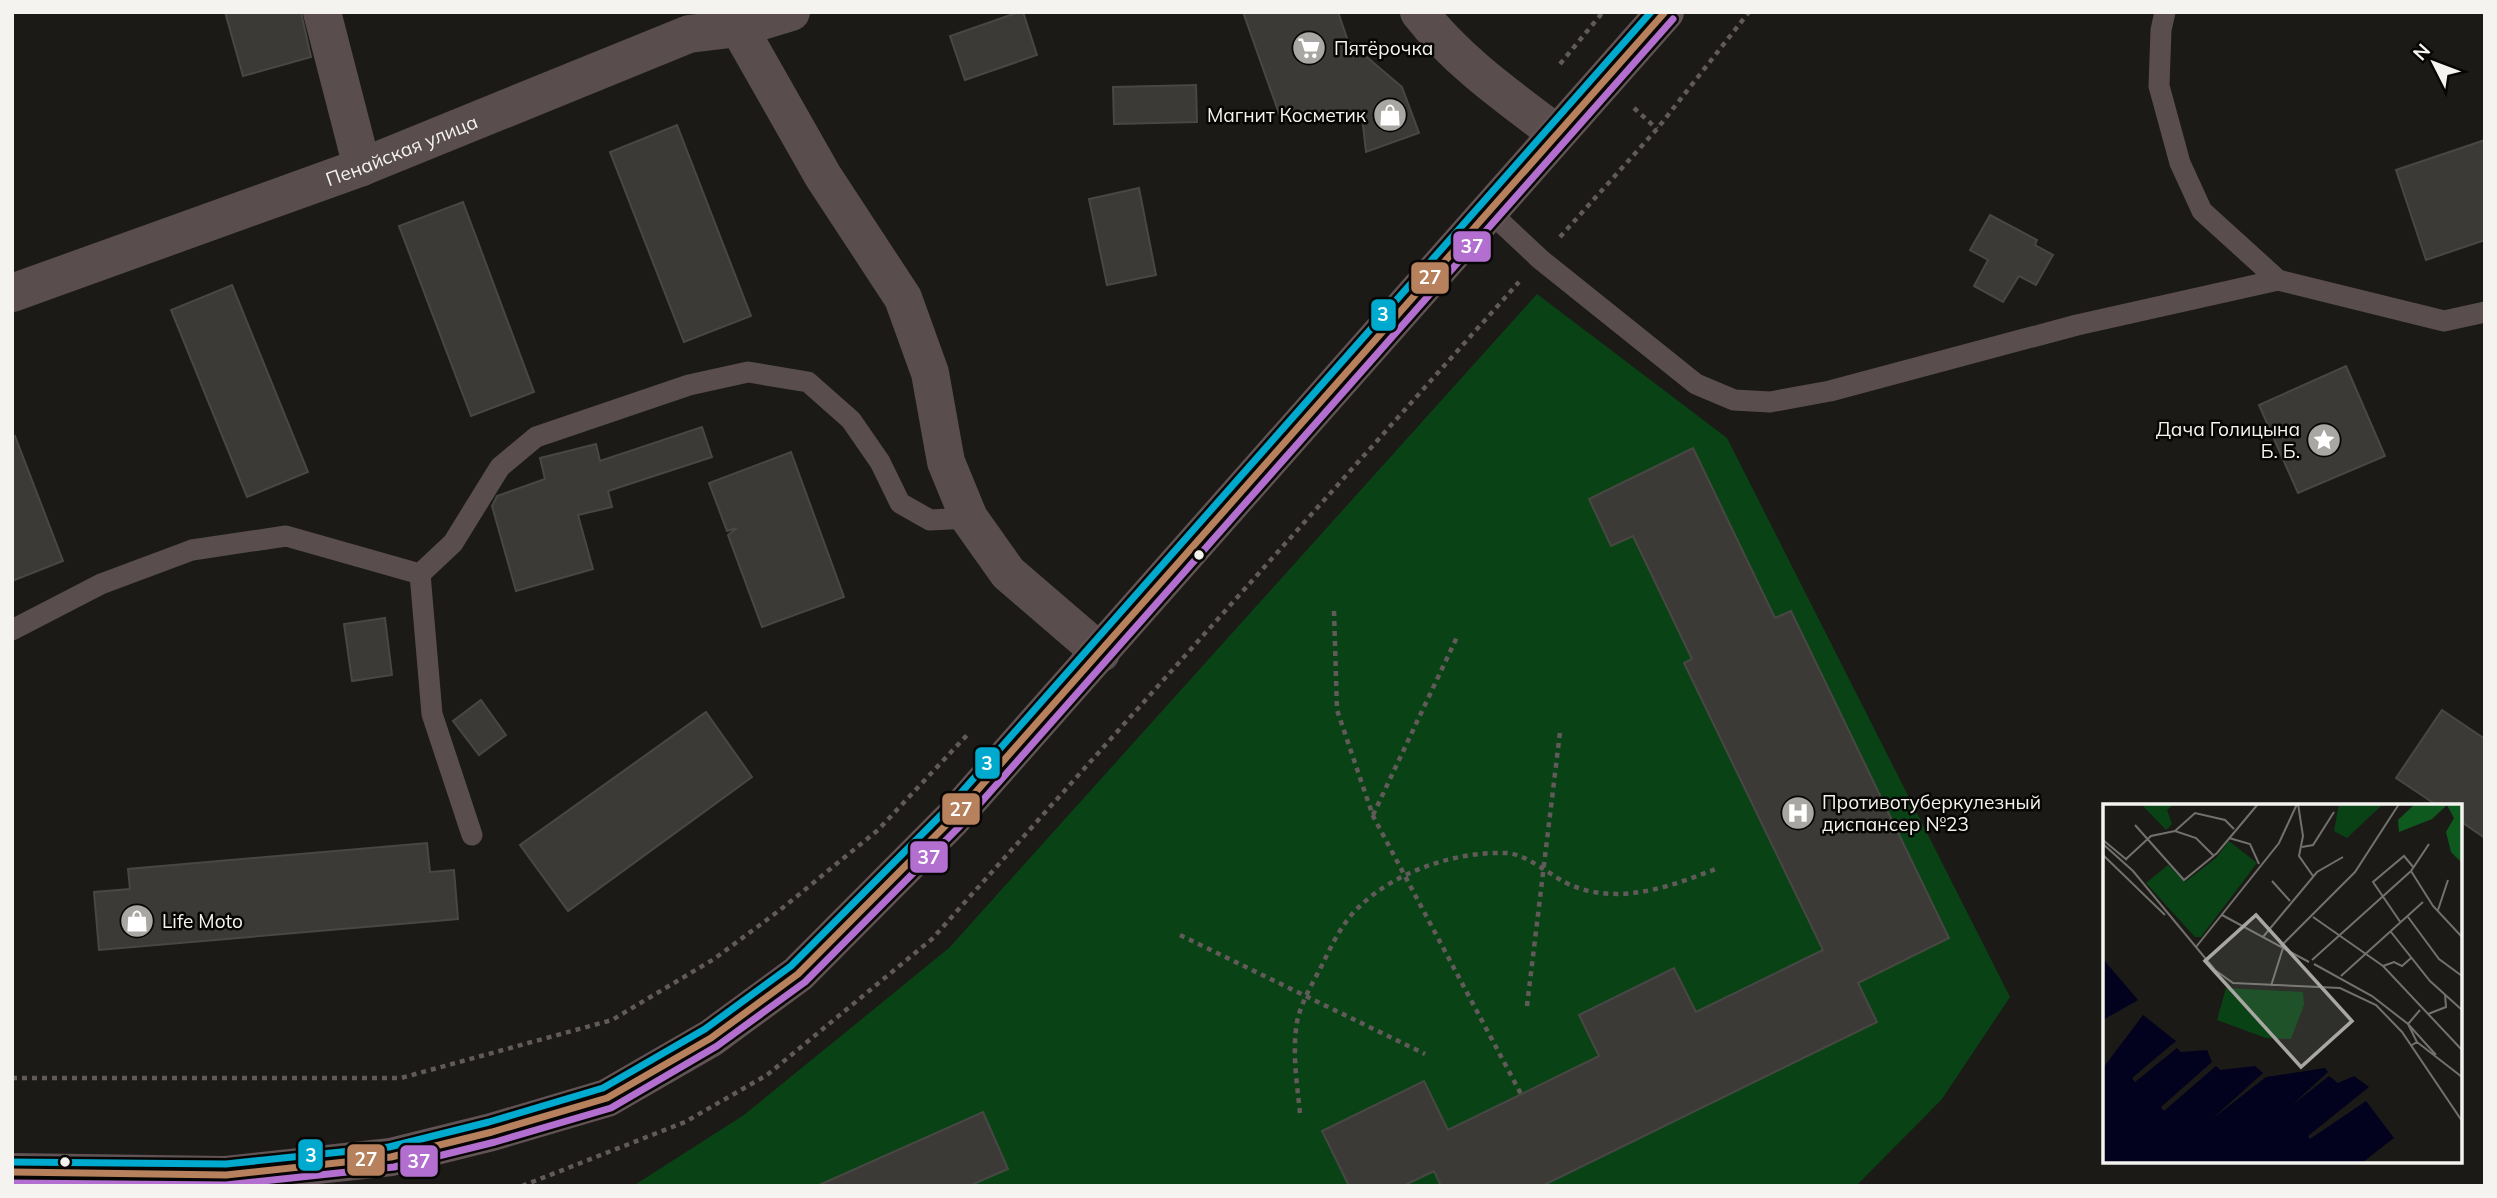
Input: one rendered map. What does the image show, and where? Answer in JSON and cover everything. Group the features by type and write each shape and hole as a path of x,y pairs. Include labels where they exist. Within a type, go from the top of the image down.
{"highway":[{"path":"12,1172 226,1175 391,1157 492,1132 607,1098 710,1038 798,974 952,819 1101,653 1556,132 1665,12"}],"street":[{"path":"322,12 362,167"},
{"name":"Пенайская улица","path":"12,293 362,167 685,23 739,28 791,12"},
{"path":"1419,12 1436,34 1473,71 1556,132"},
{"path":"739,28 823,176 903,298 930,373 946,462 969,518 1008,573 1101,653"}],"lane":[{"path":"2165,12 2161,30 2159,86 2180,163 2202,211 2278,281"},
{"path":"1489,211 1540,258 1696,384 1734,400 1770,402 1830,391 2065,328 2278,281 2444,321 2485,312"},
{"path":"420,574 453,543 500,467 536,438 689,385 748,372 808,382 851,421 880,462 900,503 930,520 969,518"},
{"path":"12,629 101,584 192,550 286,536 420,574"},
{"path":"420,574 432,714 472,835"}],"path":[{"path":"1524,108 1602,12"},
{"path":"522,1186 685,1122 767,1076 932,939 1657,129 1749,12"},
{"path":"1334,611 1337,710 1373,816 1521,1094"},
{"path":"1373,816 1457,637"},
{"path":"1527,1006 1560,732"},
{"path":"12,1079 401,1079 612,1020 714,960 790,902 878,830 969,733"},
{"path":"1300,1113 1294,1058 1297,1021 1306,996 1336,938 1358,906 1382,889 1439,860 1479,853 1511,853 1574,887 1611,894 1659,890 1718,869"},
{"path":"1180,935 1425,1055"}],"green space":[{"path":"1537,294 1727,438 2010,997 1942,1099 1856,1186 633,1186 744,1115 949,948"}],"building":[{"path":"225,12 301,12 311,57 243,76"},
{"path":"1023,12 1037,55 965,80 950,36"},
{"path":"1243,12 1338,12 1348,41 1402,87 1419,133 1366,152 1362,116 1281,119"},
{"path":"1196,85 1197,122 1114,124 1113,87"},
{"path":"677,125 751,316 684,342 610,152"},
{"path":"2485,140 2485,240 2426,260 2396,170"},
{"path":"1139,188 1156,275 1107,285 1089,199"},
{"path":"463,202 534,392 471,416 399,226"},
{"path":"1990,215 2037,240 2035,245 2053,255 2036,285 2019,276 2003,302 1974,286 1988,260 1970,250"},
{"path":"232,285 308,472 247,497 171,310"},
{"path":"2346,366 2385,456 2298,493 2259,405"},
{"path":"702,427 712,457 608,491 612,507 578,515 593,569 516,591 492,506 497,496 545,479 540,458 596,444 600,461"},
{"path":"15,436 63,561 12,581 12,437"},
{"path":"1693,448 1775,618 1791,611 1949,938 1858,983 1877,1022 1542,1186 1441,1186 1434,1171 1403,1186 1349,1186 1322,1131 1424,1081 1448,1130 1599,1056 1579,1015 1674,968 1696,1012 1823,950 1684,663 1692,659 1633,536 1611,546 1589,499"},
{"path":"791,452 844,597 762,627 728,535 737,528 727,531 709,483"},
{"path":"385,618 392,675 352,681 344,624"},
{"path":"481,700 506,735 479,755 453,721"},
{"path":"2442,710 2485,739 2485,838 2462,822 2462,804 2435,804 2396,778"},
{"path":"706,712 752,777 568,911 520,845"},
{"path":"427,843 430,872 454,870 458,919 99,950 94,892 130,889 128,869"},
{"path":"983,1112 1008,1169 969,1186 817,1186"}],"transit line":[{"name":"3","path":"12,1162 226,1164 389,1147 489,1122 603,1088 705,1029 791,966 944,812 1651,12"},
{"name":"27","path":"12,1172 226,1175 391,1157 492,1132 607,1098 711,1038 798,974 952,819 1665,12"},
{"name":"37","path":"12,1183 226,1185 394,1167 495,1142 611,1108 717,1046 805,982 960,826 1673,19"}],"place":[{"name":"Пятёрочка","path":"1309,48"},
{"name":"Магнит Косметик","path":"1390,115"},
{"name":"Дача Голицына Б. Б.","path":"2324,440"},
{"name":"Противотуберкулезный диспансер №23","path":"1798,813"},
{"name":"Life Moto","path":"137,921"}]}
